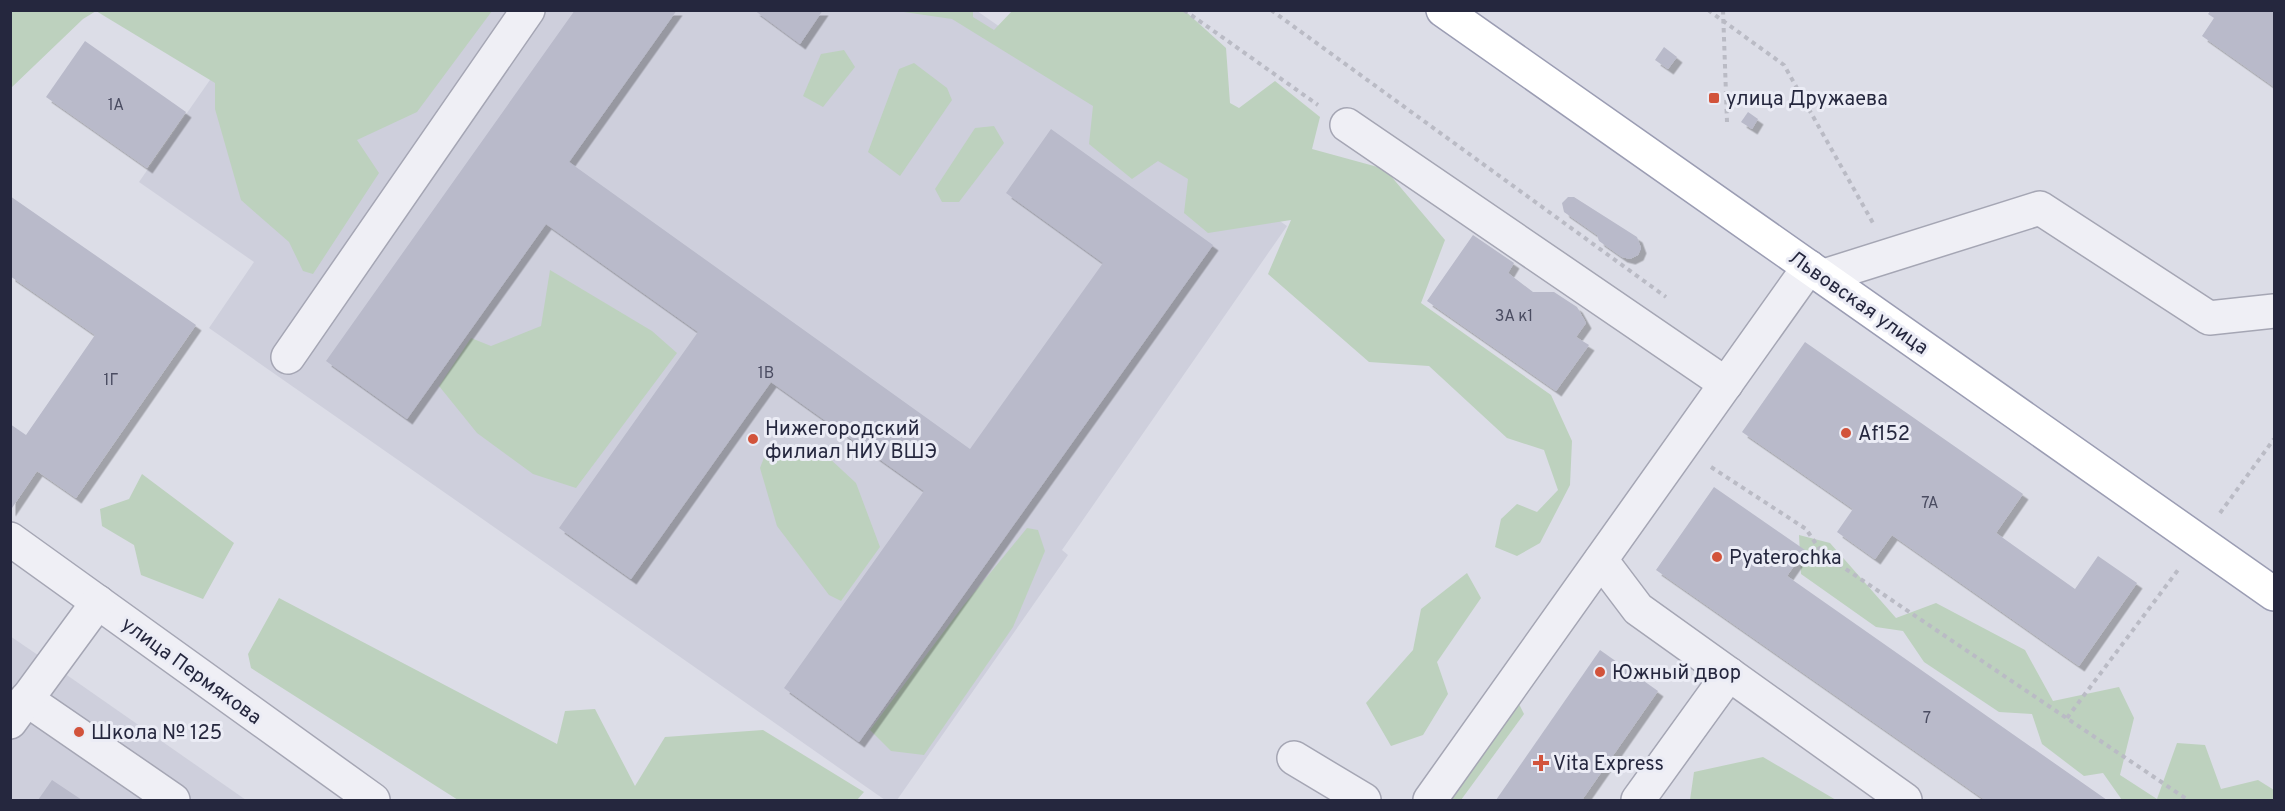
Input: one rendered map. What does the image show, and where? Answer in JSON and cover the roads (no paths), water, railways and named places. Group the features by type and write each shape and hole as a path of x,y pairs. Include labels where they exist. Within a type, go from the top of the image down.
{"main road":[{"name":"Львовская улица","path":"1443,10 2274,594"}],"street":[{"path":"288,357 528,10"},
{"path":"1347,125 1726,384"},
{"path":"1430,801 1726,384 1816,272 1891,255 2040,208 2209,318 2274,311"},
{"name":"улица Пермякова","path":"10,539 373,801"},
{"path":"1601,560 1638,609 1905,801"},
{"path":"98,602 18,711 172,801"},
{"path":"1638,801 1729,674"},
{"path":"1294,758 1364,801"}],"place":[{"name":"улица Дружаева","path":"1714,98"},
{"name":"Af152","path":"1846,433"},
{"name":"Нижегородский филиал НИУ ВШЭ","path":"753,439"},
{"name":"Pyaterochka","path":"1717,557"},
{"name":"Южный двор","path":"1600,672"},
{"name":"Школа № 125","path":"79,732"},
{"name":"Vita Express","path":"1541,763"}]}
